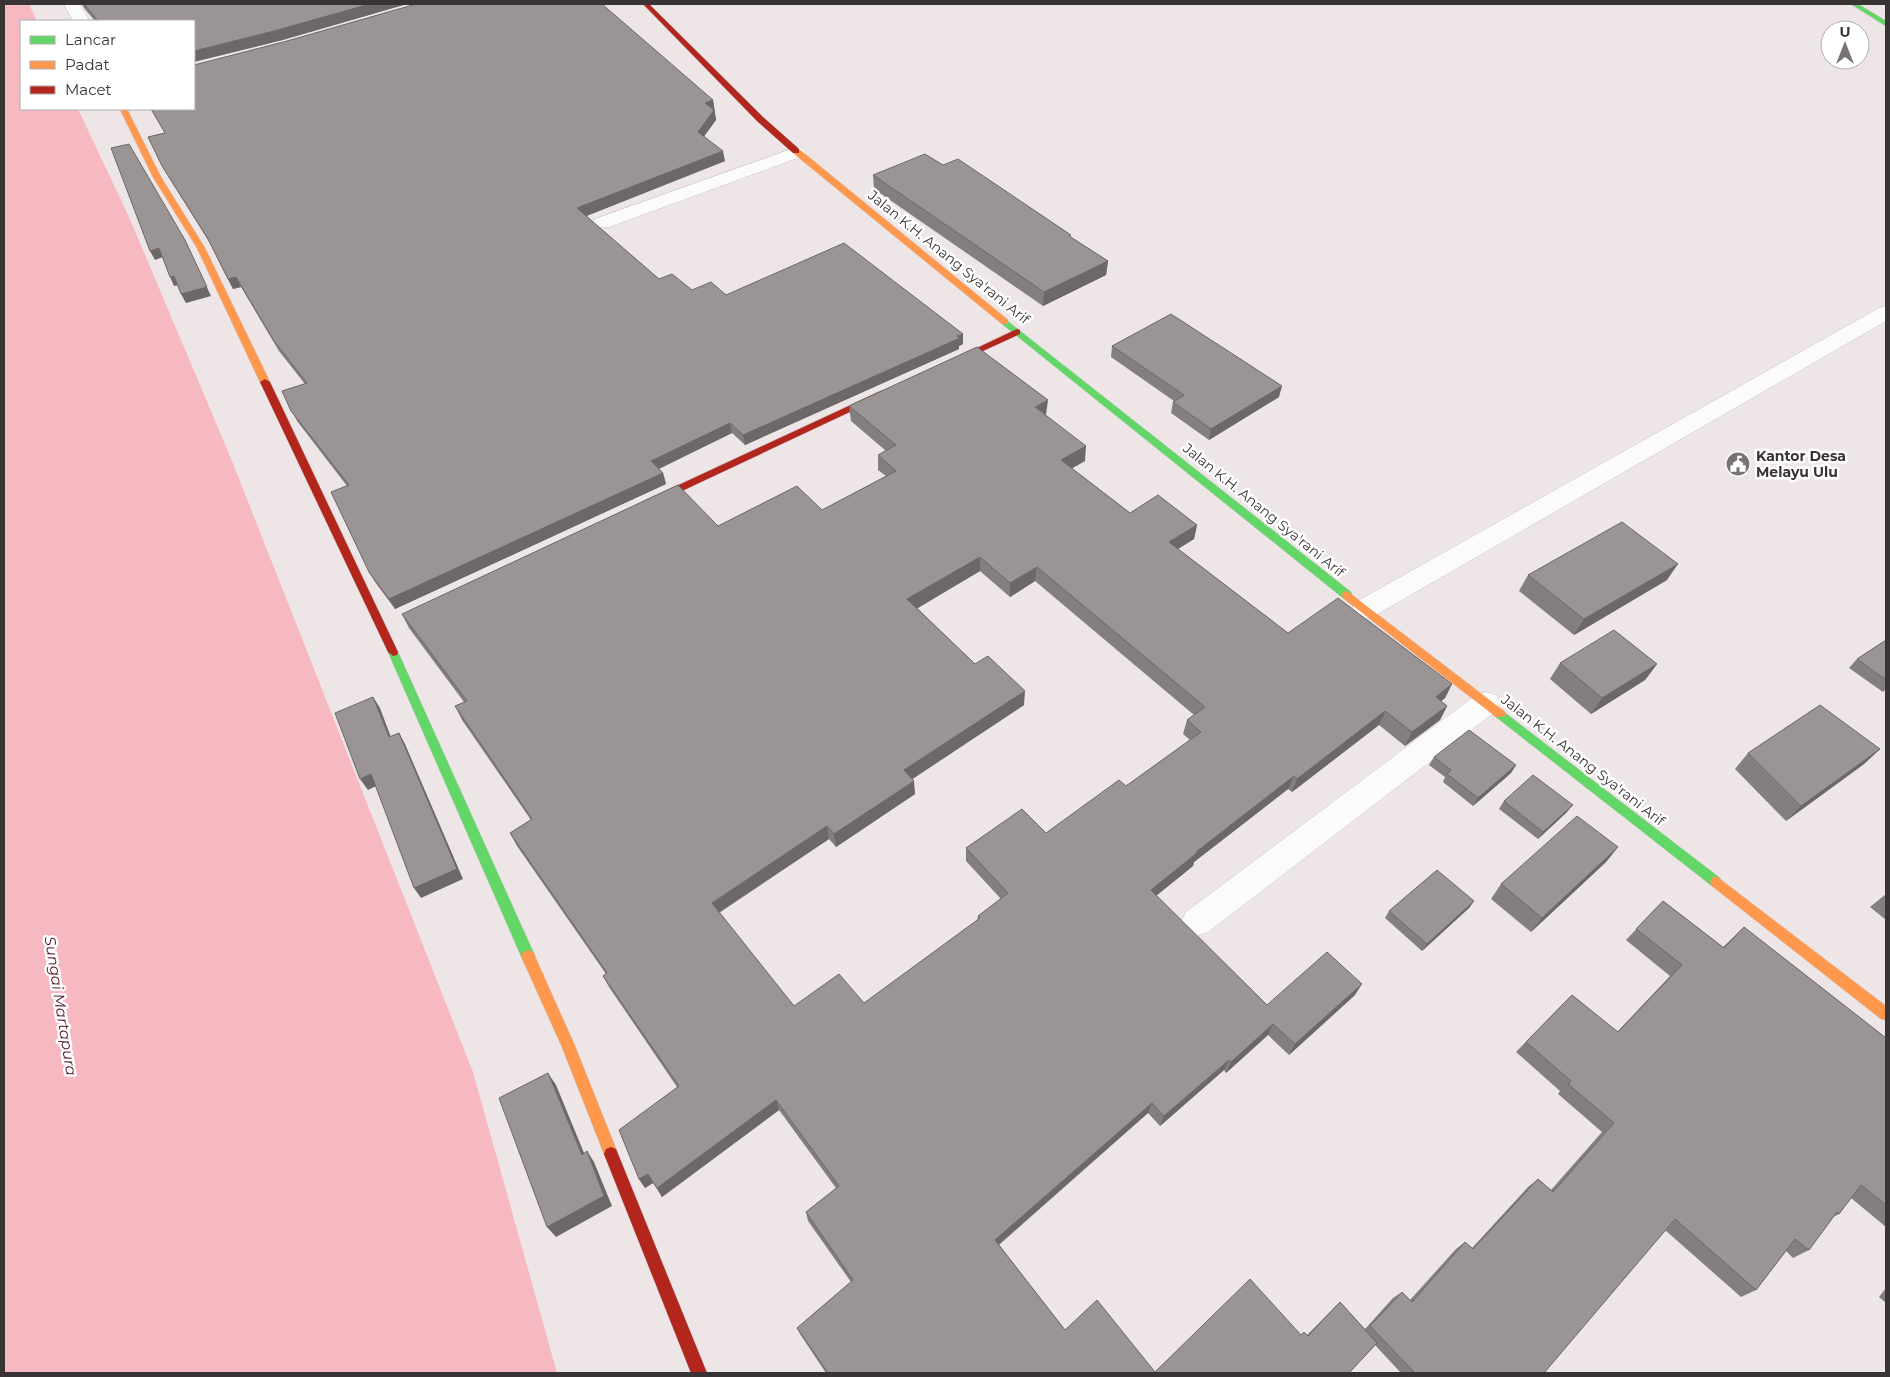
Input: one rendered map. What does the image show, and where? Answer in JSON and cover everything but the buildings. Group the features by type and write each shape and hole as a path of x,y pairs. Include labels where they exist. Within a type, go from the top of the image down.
{"street":[{"path":"72,4 80,20"},
{"name":"Jalan K.H. Anang Sya'rani Arif","path":"646,4 760,119 797,152 1016,332 1364,609 1886,1014"},
{"path":"1854,4 1886,24"},
{"path":"124,110 157,177 201,248 387,626 568,1046 699,1373"},
{"path":"602,223 797,152"},
{"path":"1364,609 1886,312"},
{"path":"936,369 1016,332"},
{"path":"633,510 892,390"},
{"path":"1197,922 1486,703"}],"water":[{"name":"Sungai Martapura","path":"4,4 29,4 37,20 20,20 20,110 78,110 129,217 230,456 473,1072 557,1373 4,1373"}],"traffic: fast":[{"path":"1854,4 1886,24"},
{"path":"1005,322 1347,595"},
{"path":"393,652 528,956"},
{"path":"1500,714 1716,882"}],"traffic: slow":[{"path":"124,110 157,177 201,248 265,382"},
{"path":"796,151 1005,322"},
{"path":"1347,595 1500,714"},
{"path":"1716,882 1886,1014"},
{"path":"528,956 568,1046 611,1154"}],"traffic: jam":[{"path":"646,4 760,119 796,151"},
{"path":"945,365 1017,332"},
{"path":"265,382 393,652"},
{"path":"646,504 883,393"},
{"path":"611,1154 699,1373"}],"place":[{"name":"Kantor Desa Melayu Ulu","path":"1738,464"}]}
